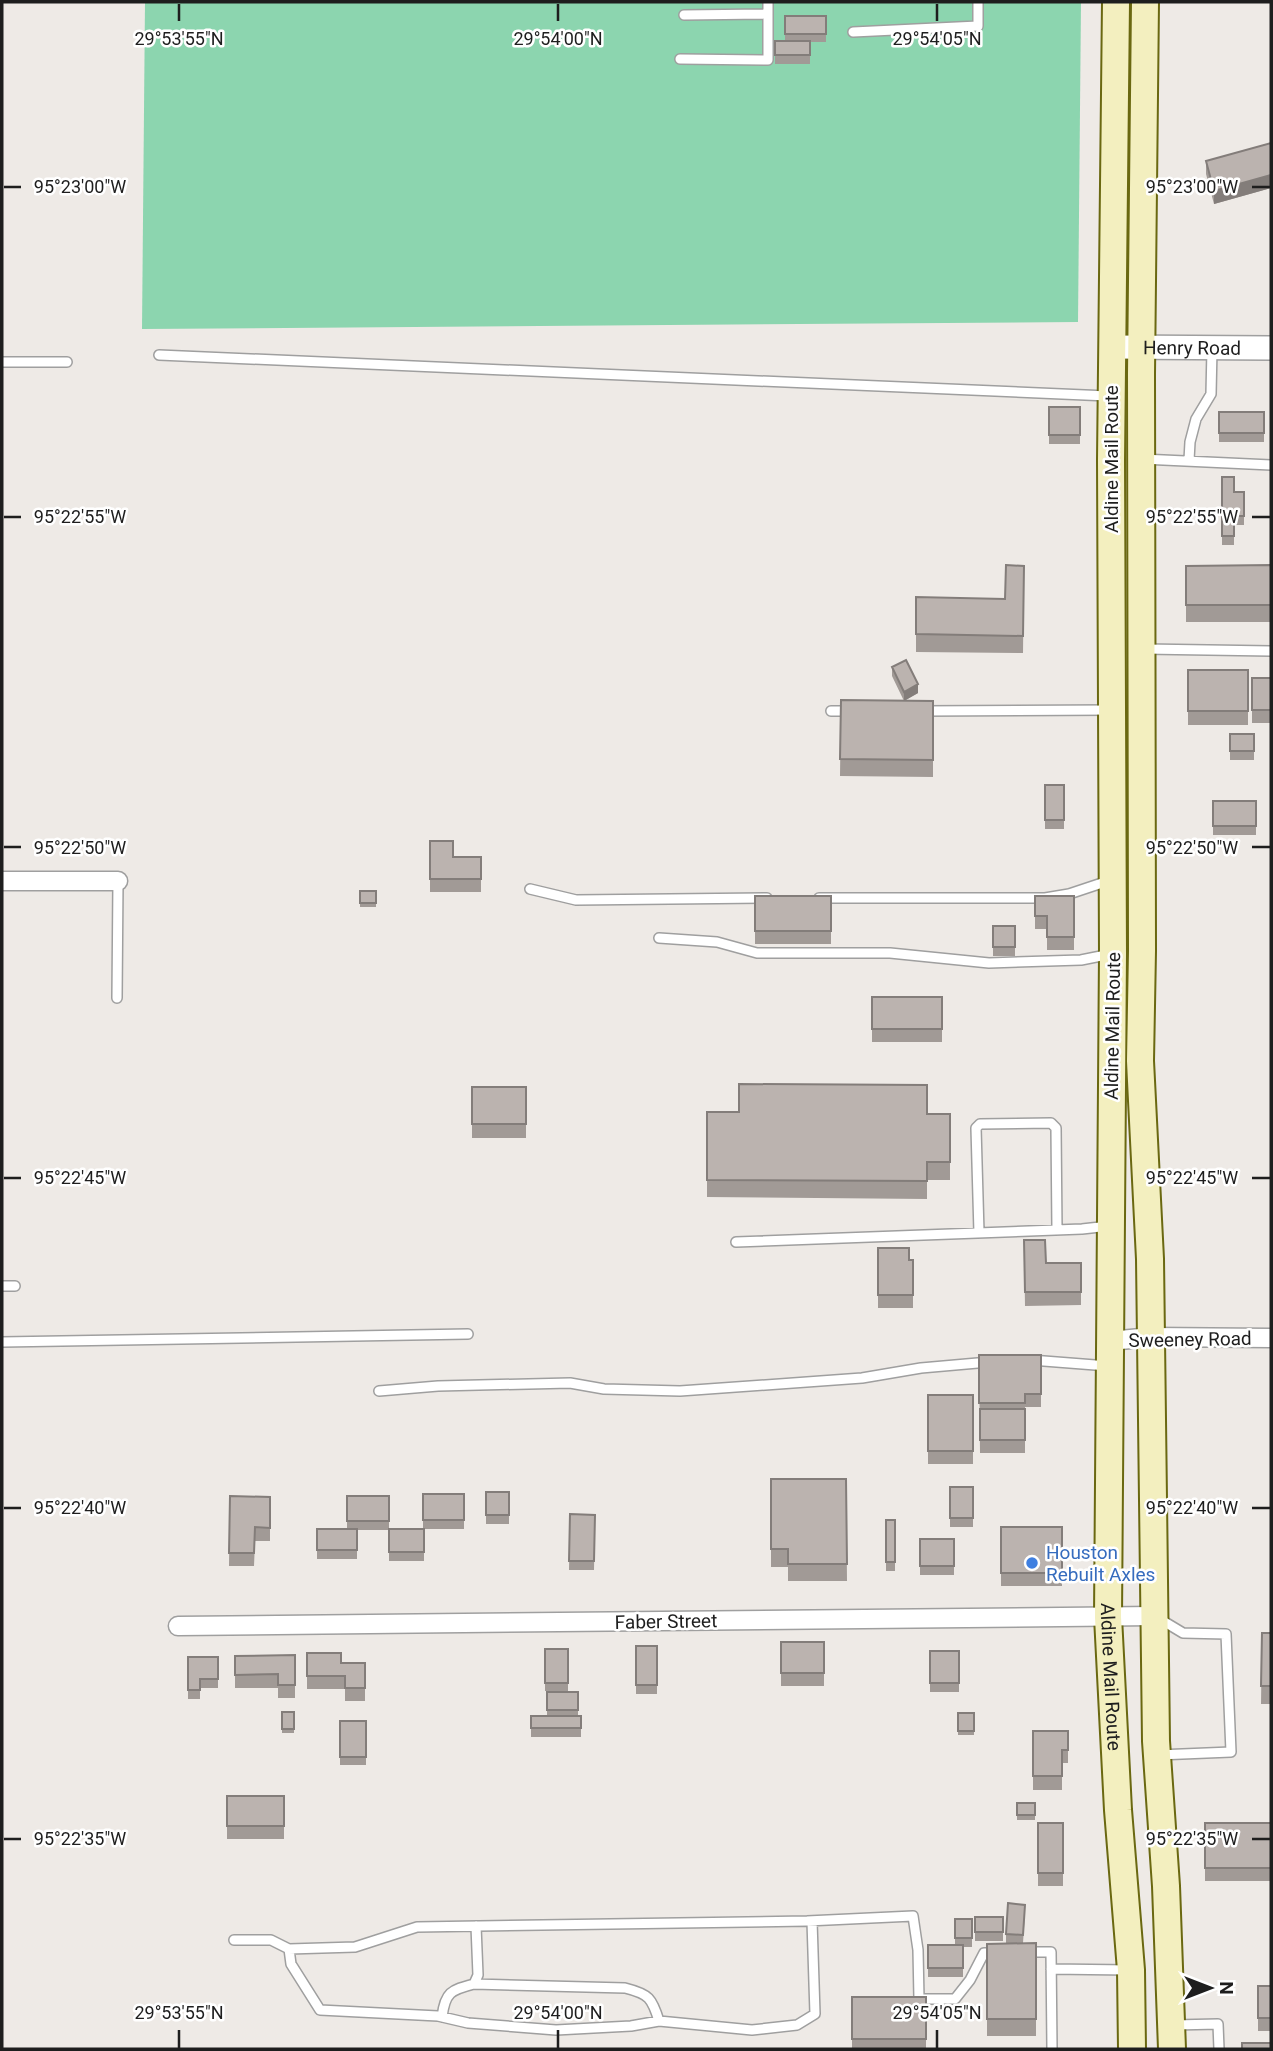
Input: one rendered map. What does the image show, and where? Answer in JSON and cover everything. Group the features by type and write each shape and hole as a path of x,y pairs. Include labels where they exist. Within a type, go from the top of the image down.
{"main road":[{"name":"Aldine Mail Route","path":"1116,2 1111,396 1113,953 1108,1617 1113,1733 1131,1970 1132,2049"},
{"name":"Aldine Mail Route","path":"1145,2 1140,1061 1149,1223 1157,1755 1172,2037"},
{"path":"1112,651 1140,649"},
{"path":"1113,953 1142,951"},
{"path":"1111,1226 1149,1223"},
{"path":"1125,1891 1166,1886"}],"street":[{"name":"Henry Road","path":"1112,347 1271,348"},
{"path":"2,881 118,881"},
{"name":"Sweeney Road","path":"1110,1353 1150,1337 1271,1338"},
{"name":"Faber Street","path":"178,1626 1154,1616"}],"lane":[{"path":"680,59 768,60 768,2"},
{"path":"853,33 978,26 978,2"},
{"path":"684,15 768,14"},
{"path":"1189,460 1196,419 1211,394 1212,347"},
{"path":"159,355 1111,396"},
{"path":"2,362 67,362"},
{"path":"1141,459 1271,465"},
{"path":"1140,649 1271,651"},
{"path":"911,711 1113,710"},
{"path":"831,711 858,711"},
{"path":"807,898 1045,898 1069,894 1112,879"},
{"path":"117,998 118,881"},
{"path":"530,889 576,900 780,898"},
{"path":"659,938 717,942 757,953 890,953 989,963 1081,960 1113,953"},
{"path":"979,1233 975,1128 980,1124 1051,1123 1056,1128 1057,1230"},
{"path":"736,1242 1111,1226"},
{"path":"2,1286 15,1286"},
{"path":"2,1342 468,1334"},
{"path":"1018,1361 1110,1353"},
{"path":"379,1391 438,1386 570,1383 604,1388 680,1391 862,1378 921,1368 999,1361"},
{"path":"1154,1616 1183,1633 1226,1634 1231,1752 1157,1755"},
{"path":"234,1940 271,1940 289,1949 355,1947 417,1927 813,1921 913,1916 918,1950 919,1999 955,1999 970,1980 984,1953 1051,1952 1052,2049"},
{"path":"289,1949 291,1964 320,2010 442,2017 468,2023 556,2030 631,2026 659,2021 752,2030 797,2025 815,2014 813,1921"},
{"path":"474,1984 478,1975 476,1926"},
{"path":"1051,1969 1131,1970"},
{"path":"442,2017 444,2000 454,1989 474,1984 625,1988 643,1993 653,2002 659,2021"},
{"path":"1172,2037 1218,2024 1219,2049"}],"green space":[{"path":"145,2 1081,2 1078,322 142,329"}],"building":[{"path":"785,16 826,16 826,34 785,34"},
{"path":"775,41 810,41 810,55 775,55"},
{"path":"1271,143 1271,175 1214,191 1206,161"},
{"path":"1049,407 1080,407 1080,435 1049,435"},
{"path":"1219,412 1264,412 1264,433 1219,433"},
{"path":"1222,477 1234,477 1234,492 1244,492 1244,516 1234,516 1234,536 1222,536"},
{"path":"1006,565 1024,566 1023,636 916,634 916,597 1005,599"},
{"path":"1271,565 1271,605 1186,605 1186,566"},
{"path":"906,660 918,684 904,692 892,667"},
{"path":"1188,670 1248,670 1248,711 1188,711"},
{"path":"1252,678 1271,678 1271,710 1252,710"},
{"path":"841,700 933,701 933,760 840,759"},
{"path":"1230,734 1254,734 1254,751 1230,751"},
{"path":"1045,785 1064,785 1064,820 1045,820"},
{"path":"1213,801 1256,801 1256,826 1213,826"},
{"path":"430,841 453,841 453,857 481,857 481,879 430,879"},
{"path":"360,891 376,891 376,903 360,903"},
{"path":"755,896 831,896 831,931 755,931"},
{"path":"1035,896 1074,896 1074,937 1047,937 1047,916 1035,916"},
{"path":"993,926 1015,926 1015,947 993,947"},
{"path":"872,997 942,997 942,1029 872,1029"},
{"path":"739,1084 927,1085 927,1114 950,1114 950,1162 927,1162 927,1181 707,1180 707,1112 739,1112"},
{"path":"472,1087 526,1087 526,1124 472,1124"},
{"path":"1024,1240 1045,1240 1046,1263 1081,1263 1081,1292 1025,1292"},
{"path":"878,1248 909,1248 909,1260 913,1260 913,1295 878,1295"},
{"path":"979,1355 1041,1355 1041,1394 1025,1394 1025,1403 979,1403"},
{"path":"928,1395 973,1395 973,1451 928,1451"},
{"path":"980,1409 1025,1409 1025,1440 980,1440"},
{"path":"771,1479 846,1479 847,1564 788,1564 788,1549 771,1549"},
{"path":"950,1487 973,1487 973,1518 950,1518"},
{"path":"486,1492 509,1492 509,1515 486,1515"},
{"path":"423,1494 464,1494 464,1520 423,1520"},
{"path":"230,1496 270,1497 270,1528 255,1527 254,1553 229,1553"},
{"path":"347,1496 389,1496 389,1521 347,1521"},
{"path":"570,1514 595,1515 594,1561 569,1561"},
{"path":"886,1520 895,1520 895,1562 886,1562"},
{"name":"Houston Rebuilt Axles","path":"1001,1527 1062,1527 1062,1573 1001,1573"},
{"path":"317,1529 357,1529 357,1550 317,1550"},
{"path":"389,1529 424,1529 424,1552 389,1552"},
{"path":"920,1539 954,1539 954,1566 920,1566"},
{"path":"1262,1633 1271,1633 1271,1686 1261,1686"},
{"path":"781,1642 824,1642 824,1673 781,1673"},
{"path":"636,1646 657,1646 657,1685 636,1685"},
{"path":"545,1649 568,1649 568,1683 545,1683"},
{"path":"930,1651 959,1651 959,1683 930,1683"},
{"path":"307,1653 341,1653 341,1663 365,1663 365,1688 345,1688 345,1676 307,1676"},
{"path":"295,1655 295,1685 278,1685 278,1674 235,1675 235,1656"},
{"path":"188,1657 218,1657 218,1679 200,1679 200,1690 188,1690"},
{"path":"547,1692 578,1692 578,1710 547,1710"},
{"path":"282,1712 294,1712 294,1729 282,1729"},
{"path":"958,1713 974,1713 974,1731 958,1731"},
{"path":"531,1716 581,1716 581,1728 531,1728"},
{"path":"340,1721 366,1721 366,1757 340,1757"},
{"path":"1033,1731 1068,1731 1068,1750 1062,1750 1062,1776 1033,1776"},
{"path":"227,1796 284,1796 284,1826 227,1826"},
{"path":"1017,1803 1035,1803 1035,1815 1017,1815"},
{"path":"1038,1823 1063,1823 1063,1873 1038,1873"},
{"path":"1205,1823 1271,1823 1271,1868 1205,1868"},
{"path":"1008,1903 1025,1905 1023,1935 1006,1934"},
{"path":"975,1917 1003,1917 1003,1932 975,1932"},
{"path":"955,1919 972,1919 972,1938 955,1938"},
{"path":"1036,1943 1036,2019 987,2019 987,1944"},
{"path":"928,1945 963,1945 963,1968 928,1968"},
{"path":"1258,1986 1271,1986 1271,2018 1258,2018"},
{"path":"852,1997 926,1997 926,2039 852,2039"},
{"path":"1242,2043 1271,2043 1271,2049 1242,2049"}],"place":[{"name":"Houston Rebuilt Axles","path":"1032,1563"}]}
